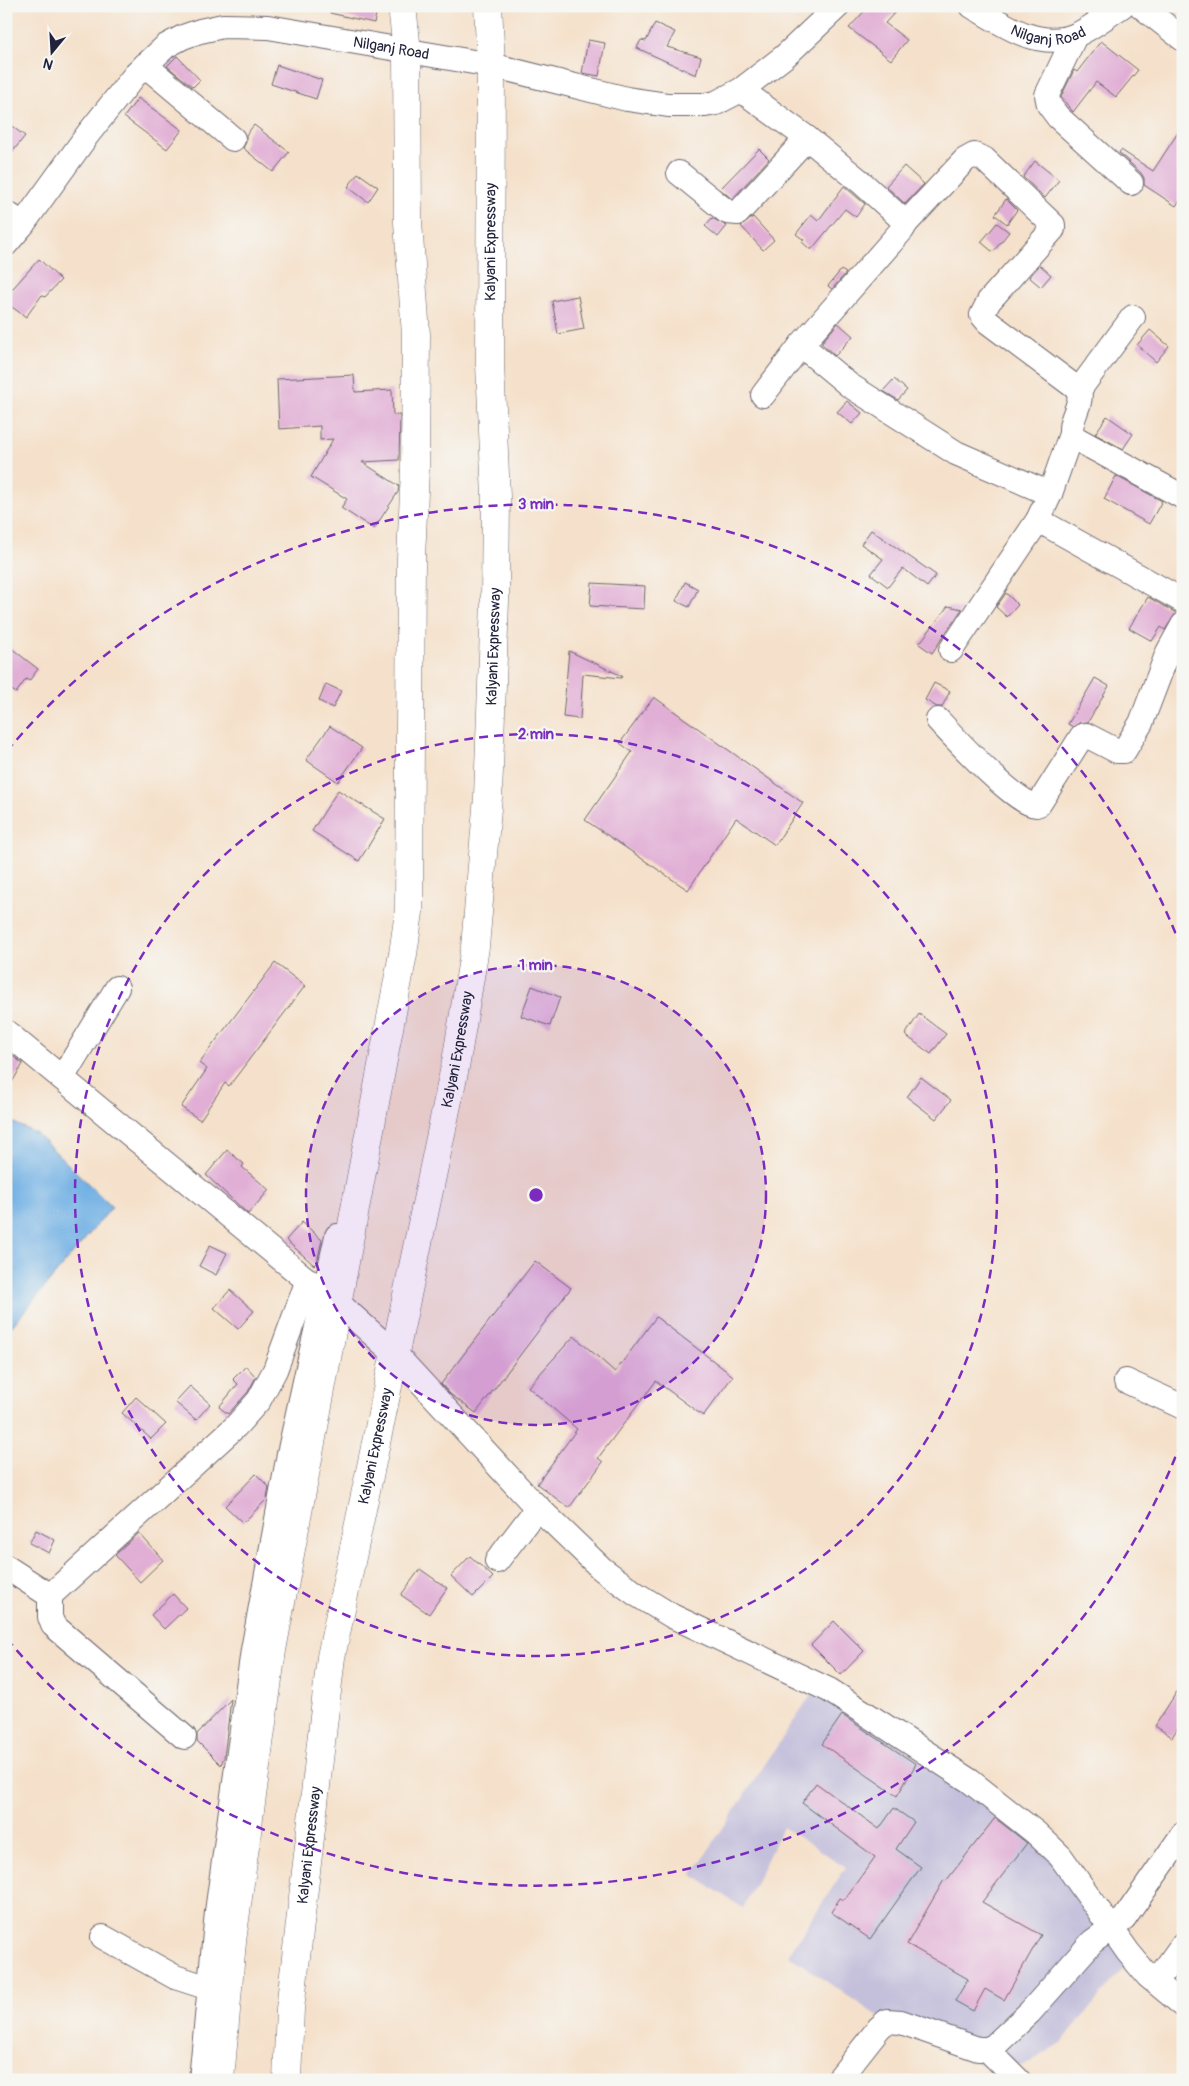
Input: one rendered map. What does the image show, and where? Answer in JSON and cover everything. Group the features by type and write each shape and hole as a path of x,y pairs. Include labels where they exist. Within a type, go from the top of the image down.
{"highway":[{"path":"220,2080 232,1941 323,1292 403,954 409,912 411,558 415,469 416,335 408,222 406,51 402,6"},
{"name":"Kalyani Expressway","path":"288,2080 290,2009 331,1657 456,1062 474,947 488,797 494,636 496,497 490,364 491,65 488,6"}],"street":[{"name":"Nilganj Road","path":"6,244 15,218 144,66 174,41 200,31 223,26 268,27 491,65 627,99 668,105 705,105 716,103 741,90 791,51 838,6"},
{"name":"Nilganj Road","path":"972,6 1009,27 1036,39 1058,40 1075,36 1125,7"},
{"path":"1125,7 1183,39"},
{"path":"1075,36 1047,95 1049,105 1058,117 1132,182"},
{"path":"144,66 233,139"},
{"path":"741,90 807,138 906,222"},
{"path":"678,172 727,212 738,214 807,138"},
{"path":"763,395 801,345 902,230 906,222 965,160 974,155 984,159 1053,225 1053,229 989,301 982,315 988,322 1079,390 1081,396 1071,434 1050,494 1038,520 951,650"},
{"path":"1079,390 1133,317"},
{"path":"801,345 849,385 956,453 1050,494"},
{"path":"1071,434 1077,440 1183,497"},
{"path":"1038,520 1183,602"},
{"path":"938,720 986,770 1027,803 1039,804 1082,736 1086,735 1117,751 1124,751 1138,729 1168,652 1183,625"},
{"path":"62,1078 117,988"},
{"path":"6,1032 167,1166 323,1292 395,1354 538,1507 602,1569 636,1594 672,1616 829,1690 970,1782 1036,1833 1061,1857 1128,1952 1156,1982 1183,2005"},
{"path":"50,1594 59,1588 236,1426 260,1400 275,1370 323,1292"},
{"path":"201,2080 217,1912 253,1650 289,1454 323,1292"},
{"path":"1126,1381 1183,1407"},
{"path":"497,1561 538,1507"},
{"path":"6,1567 50,1594"},
{"path":"50,1594 50,1618 53,1625 184,1737"},
{"path":"838,2080 879,2028 887,2021 901,2022 978,2049 987,2049 994,2046 1030,2012 1092,1942 1124,1919 1183,1834"},
{"path":"103,1937 175,1977 209,1988"},
{"path":"1156,1982 1183,1944"},
{"path":"987,2049 1018,2080"}],"shaded area":[{"path":"816,1687 1051,1850 1126,1965 1060,2044 1032,2061 1002,2074 886,2022 788,1955 846,1867 783,1827 743,1908 692,1875"}],"water":[{"path":"6,1119 37,1134 112,1207 6,1333"}],"building":[{"path":"331,6 378,6 374,23 330,13"},
{"path":"869,6 901,6 885,23 907,40 891,60 849,28"},
{"path":"655,23 675,32 667,47 701,57 696,75 637,48 641,40 646,41"},
{"path":"588,40 605,43 599,76 582,73"},
{"path":"1101,41 1138,70 1116,97 1096,82 1073,112 1061,97 1074,70 1077,72"},
{"path":"177,56 200,80 193,87 167,66"},
{"path":"277,65 322,80 316,99 271,84"},
{"path":"138,98 182,130 167,149 124,117"},
{"path":"6,122 25,136 6,160"},
{"path":"254,125 289,152 273,172 243,148 246,142 246,135"},
{"path":"1183,125 1183,196 1176,206 1144,185 1144,178 1141,173 1119,153 1121,150 1153,171"},
{"path":"759,149 769,159 732,199 720,189"},
{"path":"1035,161 1059,180 1045,198 1023,177"},
{"path":"904,166 924,184 905,204 886,186"},
{"path":"358,173 378,187 368,202 348,187"},
{"path":"844,186 865,204 856,217 845,209 811,250 802,242 804,240 796,234 811,215 818,221"},
{"path":"1006,199 1017,210 1007,224 995,215"},
{"path":"753,217 774,240 763,250 741,226"},
{"path":"712,218 727,226 718,237 705,226"},
{"path":"997,223 1009,232 993,252 981,242"},
{"path":"39,259 61,280 45,297 42,295 26,317 6,303 6,296"},
{"path":"1040,265 1051,275 1041,287 1029,277"},
{"path":"841,270 846,273 832,289 828,286"},
{"path":"578,296 584,329 558,334 552,301"},
{"path":"838,323 853,336 835,356 821,343"},
{"path":"1150,330 1169,346 1156,362 1137,345"},
{"path":"354,375 355,392 392,390 393,415 400,415 399,460 362,462 399,486 398,492 374,529 341,508 347,499 311,477 333,439 320,440 320,426 279,429 277,379"},
{"path":"894,379 907,390 898,400 883,391"},
{"path":"847,401 862,413 852,424 837,412"},
{"path":"1107,416 1133,434 1123,449 1095,434"},
{"path":"1116,476 1162,501 1149,524 1104,499"},
{"path":"871,530 936,575 927,587 903,568 888,587 871,574 883,559 861,544"},
{"path":"685,582 698,589 689,607 676,601"},
{"path":"592,583 645,586 644,609 590,606"},
{"path":"1006,593 1018,605 1007,617 996,607"},
{"path":"1148,597 1176,613 1165,630 1161,627 1152,641 1129,628"},
{"path":"948,606 962,609 932,653 919,644"},
{"path":"6,644 38,669 29,681 26,679 16,693 6,686"},
{"path":"569,651 622,676 621,678 583,674 580,719 563,717"},
{"path":"1095,678 1109,686 1088,722 1079,723 1073,727 1068,724"},
{"path":"934,683 950,691 942,707 937,707 925,700"},
{"path":"326,684 341,691 333,708 319,701"},
{"path":"654,697 803,803 775,845 736,818 688,890 585,820 632,752 620,743"},
{"path":"330,726 362,748 338,782 306,760"},
{"path":"338,790 385,819 359,861 312,831"},
{"path":"275,963 305,986 229,1086 225,1083 200,1120 181,1107 207,1069 199,1063"},
{"path":"532,986 560,997 550,1026 521,1016"},
{"path":"919,1014 946,1034 931,1054 905,1035"},
{"path":"6,1050 23,1064 6,1092"},
{"path":"921,1077 951,1100 936,1119 907,1097"},
{"path":"227,1150 244,1164 242,1167 269,1190 248,1214 206,1175"},
{"path":"302,1222 322,1240 317,1262 314,1265 286,1240"},
{"path":"210,1245 227,1253 216,1275 199,1266"},
{"path":"535,1261 571,1288 476,1413 450,1394 441,1384"},
{"path":"230,1290 254,1311 238,1329 214,1308"},
{"path":"656,1317 733,1376 703,1416 656,1381 598,1458 603,1462 569,1508 537,1484 577,1429 528,1387 574,1336 615,1372"},
{"path":"246,1366 256,1377 248,1392 228,1414 219,1407 238,1384 233,1379"},
{"path":"190,1386 210,1404 196,1420 175,1402"},
{"path":"136,1397 166,1424 151,1439 122,1413"},
{"path":"256,1474 269,1487 267,1499 243,1523 225,1506"},
{"path":"36,1530 55,1540 49,1553 29,1543"},
{"path":"139,1533 163,1560 140,1582 115,1555"},
{"path":"470,1556 493,1577 473,1597 451,1576"},
{"path":"420,1569 447,1588 429,1614 401,1595"},
{"path":"173,1594 186,1608 164,1629 151,1615"},
{"path":"834,1621 864,1651 841,1675 811,1645"},
{"path":"1183,1682 1183,1720 1172,1737 1155,1726"},
{"path":"231,1699 224,1757 221,1765 197,1741 197,1734"},
{"path":"842,1715 916,1764 897,1796 822,1744"},
{"path":"816,1783 879,1829 894,1808 914,1822 896,1849 921,1867 870,1939 831,1912 840,1898 844,1900 875,1857 802,1803"},
{"path":"995,1818 1027,1843 982,1902 1041,1935 1004,2000 985,1989 973,2011 955,2001 968,1979 907,1944 944,1880 946,1881"}]}
